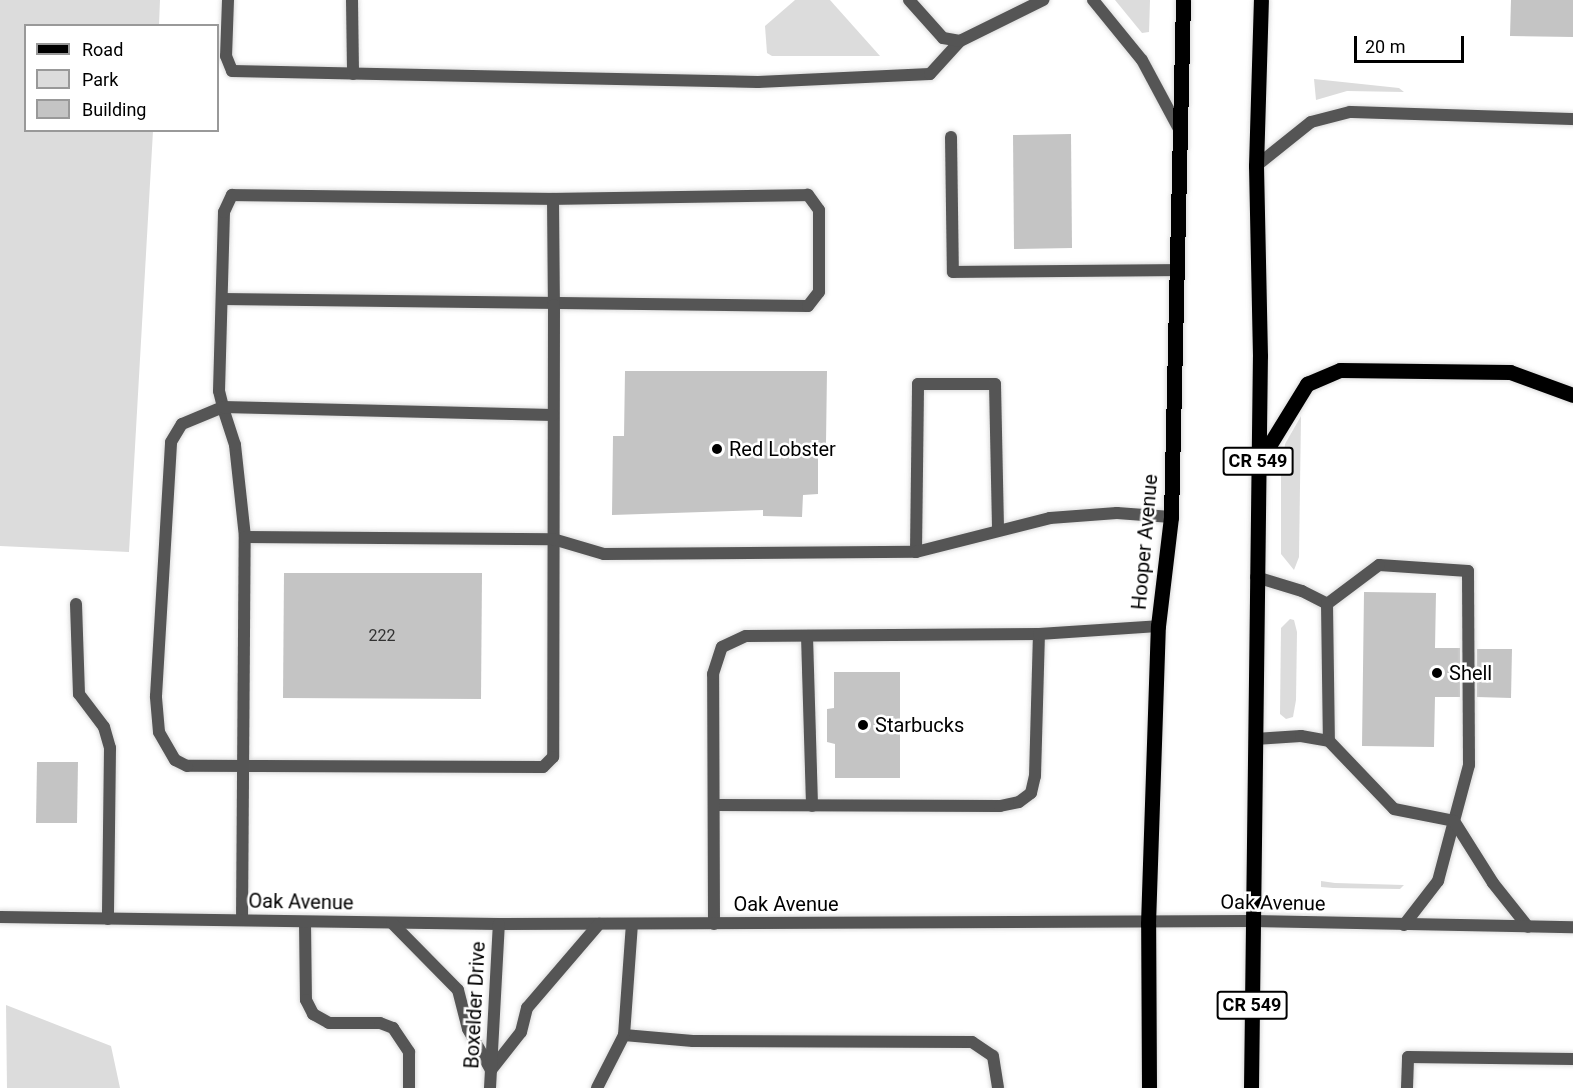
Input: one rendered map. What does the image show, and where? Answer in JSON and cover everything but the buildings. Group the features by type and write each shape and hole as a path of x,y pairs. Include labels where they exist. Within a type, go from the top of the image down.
{"main road":[{"name":"Hooper Avenue","path":"1149,1088 1148,924 1158,626 1171,518 1179,270 1183,0"},
{"name":"CR 549","path":"1251,1088 1260,356 1256,166 1262,0"},
{"path":"1257,465 1306,384 1340,370 1510,372 1573,395"}],"street":[{"path":"228,0 226,56 232,71 746,82 930,74 960,41 1043,0"},
{"path":"352,0 353,74"},
{"path":"909,0 943,38 960,41"},
{"path":"1093,0 1142,60 1181,132"},
{"path":"1256,166 1311,122 1350,112 1573,119"},
{"path":"951,137 953,272 1179,270"},
{"path":"222,299 554,305 807,306 819,292 819,210 808,195 554,199 232,195 224,213 219,391 235,445 245,537 242,920"},
{"path":"553,416 224,407 182,423 171,442 156,696 159,732 175,759 187,766 243,768 543,766 553,757 554,199"},
{"path":"916,552 918,384 995,384 998,530"},
{"path":"245,537 553,539 604,554 916,552 1050,518 1117,513 1171,518"},
{"path":"1327,604 1379,565 1468,571 1469,765 1438,881 1404,925"},
{"path":"1256,577 1302,591 1327,604"},
{"path":"76,604 79,694 104,727 110,748 108,919"},
{"path":"1327,604 1329,741"},
{"path":"714,924 713,674 722,647 746,636 1039,634 1158,626"},
{"path":"715,805 1000,806 1019,802 1031,793 1035,776 1039,634"},
{"path":"807,636 812,806"},
{"path":"1255,739 1300,736 1329,741 1394,809 1454,821 1493,883 1528,927"},
{"name":"Oak Avenue","path":"0,917 499,924 1148,924 1253,921 1573,927"},
{"path":"305,921 306,1000 313,1014 329,1023 380,1023 393,1028 410,1052 409,1088"},
{"path":"392,923 458,990 468,1029 491,1070 521,1032 527,1008 599,924"},
{"name":"Boxelder Drive","path":"490,1088 499,924"},
{"path":"597,1088 624,1035 632,924"},
{"path":"624,1035 693,1041 972,1041 993,1056 998,1088"},
{"path":"1407,1088 1408,1057 1573,1059"}],"green space":[{"path":"0,0 160,0 159,24 24,24 24,132 153,132 129,552 0,546"},
{"path":"795,0 830,0 880,56 772,56 767,53 765,26"},
{"path":"1115,0 1150,0 1149,32 1142,33"},
{"path":"1314,79 1399,88 1404,92 1347,91 1316,100"},
{"path":"1301,416 1299,557 1294,570 1281,554 1281,476 1285,444"},
{"path":"1290,619 1294,620 1297,632 1296,700 1293,717 1286,719 1280,714 1281,628"},
{"path":"1321,881 1404,885 1400,889 1333,888 1321,887"},
{"path":"6,1005 111,1046 120,1088 7,1088"}],"place":[{"name":"Red Lobster","path":"717,449"},
{"name":"Shell","path":"1437,673"},
{"name":"Starbucks","path":"863,725"}]}
